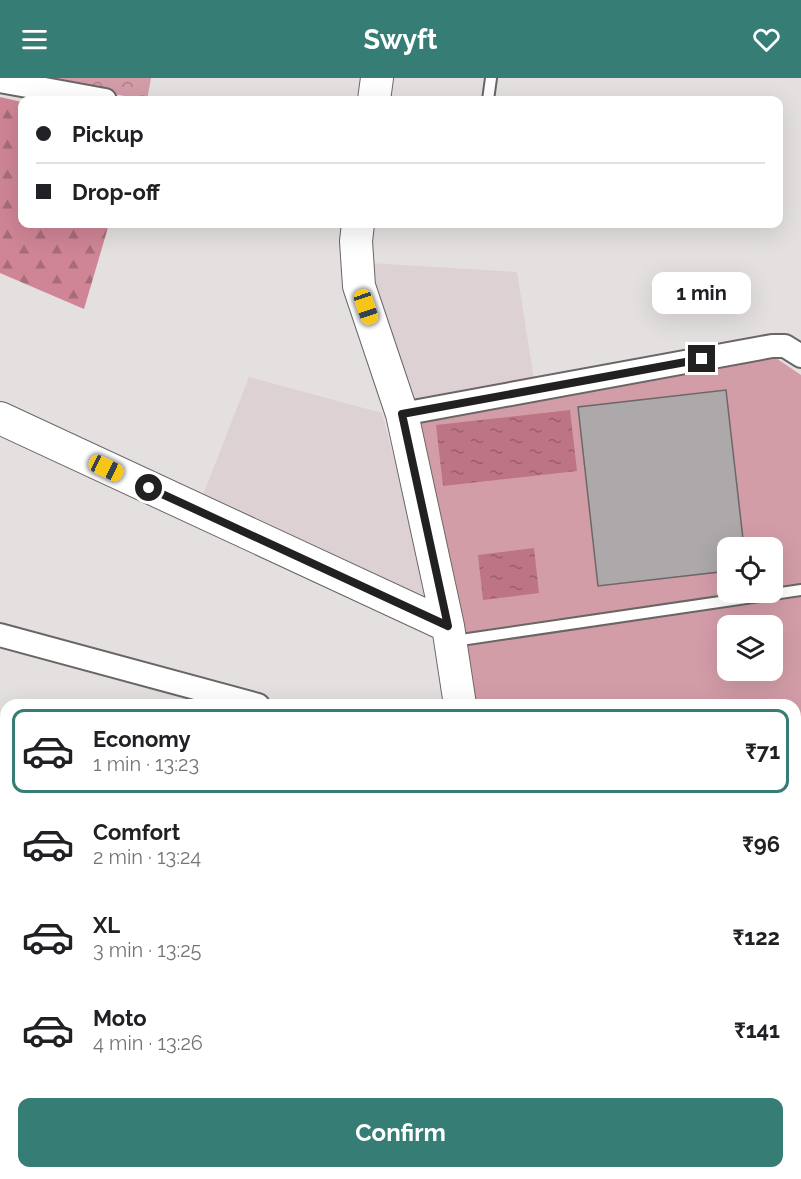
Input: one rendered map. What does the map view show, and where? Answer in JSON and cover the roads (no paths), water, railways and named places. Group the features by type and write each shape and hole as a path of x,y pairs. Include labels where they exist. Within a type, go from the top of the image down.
{"street":[{"path":"375,96 377,78"},
{"path":"0,81 83,96"},
{"path":"358,228 356,241 359,286 402,414 449,634 459,699"},
{"path":"402,414 772,346 785,346 801,356"},
{"path":"0,418 449,634"},
{"path":"0,635 236,699"}],"lane":[{"path":"488,96 490,78"},
{"path":"449,634 485,635 801,590"}],"water":[{"path":"570,410 577,471 443,486 436,425"},
{"path":"534,548 539,593 483,600 478,555"}]}
